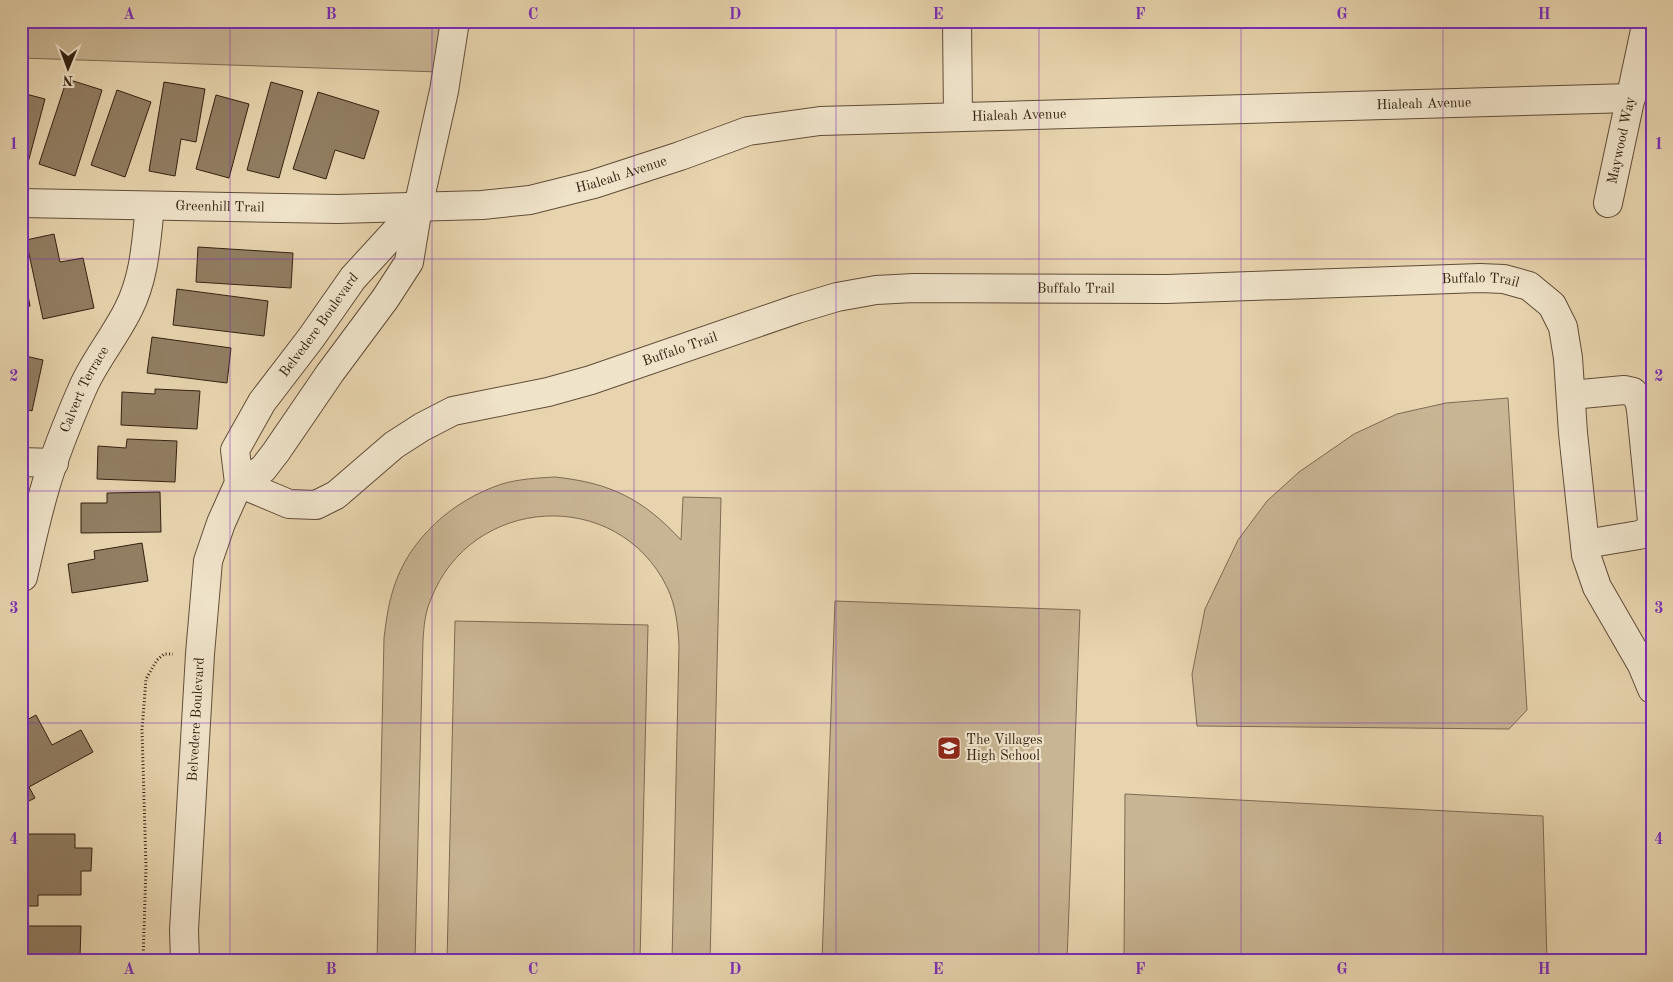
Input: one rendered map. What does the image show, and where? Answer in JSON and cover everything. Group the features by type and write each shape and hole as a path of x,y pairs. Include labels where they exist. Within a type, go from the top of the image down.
{"street":[{"name":"Belvedere Boulevard","path":"239,483 263,469 330,373 385,299 409,262 418,207 444,91 455,21"},
{"path":"957,21 958,117"},
{"name":"Maywood Way","path":"1608,202 1647,21"},
{"name":"Hialeah Avenue","path":"418,207 482,205 530,200 594,184 680,156 748,131 820,121 1630,98"},
{"name":"Greenhill Trail","path":"21,203 338,209 418,207"},
{"name":"Calvert Terrace","path":"23,577 45,488 85,383 115,335 139,283 144,260 150,206"},
{"name":"Belvedere Boulevard","path":"185,961 184,930 200,654 208,561 221,523 239,483 235,450 262,402 300,353 353,278 418,207"},
{"name":"Buffalo Trail","path":"239,483 289,504 316,505 336,495 394,445 422,427 453,411 548,392 591,380 797,309 837,297 876,290 914,288 1167,289 1470,278 1504,279 1529,286 1552,305 1563,327 1568,358 1573,433 1586,555 1597,587 1642,665 1652,689"},
{"path":"300,353 330,373"},
{"path":"1570,394 1624,390 1633,392 1639,400 1652,521"},
{"path":"21,462 54,463"},
{"path":"1585,544 1639,535 1651,530 1652,526"}],"path":[{"path":"143,961 146,867 142,730 146,680 157,660 164,654 200,654"}],"shaded area":[{"path":"21,21 449,21 439,72 21,58"},
{"path":"1508,398 1527,710 1509,729 1197,726 1192,674 1205,609 1238,540 1267,501 1299,472 1354,434 1397,414 1446,403"},
{"path":"555,477 593,484 625,495 653,514 681,540 683,497 721,498 710,961 672,961 679,646 673,601 667,587 644,554 615,532 581,519 545,516 510,523 478,539 451,564 429,604 423,640 415,961 377,961 384,638 388,608 393,590 409,554 421,538 450,511 466,500 502,484 535,478"},
{"path":"835,601 1080,610 1067,961 822,961"},
{"path":"455,621 648,625 640,961 447,961"},
{"path":"1125,794 1543,816 1547,961 1124,961"}],"building":[{"path":"67,79 102,90 75,176 39,164"},
{"path":"164,82 205,89 196,142 181,139 175,176 149,171"},
{"path":"271,82 303,91 279,178 247,170"},
{"path":"117,90 151,102 125,177 91,165"},
{"path":"318,92 379,111 364,159 335,150 326,179 293,169"},
{"path":"22,93 45,99 25,174 21,174"},
{"path":"216,95 249,104 229,178 196,169"},
{"path":"54,234 60,262 83,258 94,308 43,319 26,240"},
{"path":"198,247 293,253 291,288 196,282"},
{"path":"21,260 30,306 21,308"},
{"path":"177,289 268,301 264,336 173,325"},
{"path":"152,337 231,348 227,383 147,373"},
{"path":"21,355 43,360 32,411 21,408"},
{"path":"155,389 200,391 197,429 121,425 122,392 155,394"},
{"path":"127,439 177,441 175,482 97,479 98,446 126,448"},
{"path":"160,492 161,532 81,533 81,503 107,503 107,493"},
{"path":"142,543 148,581 72,593 68,564 95,559 94,551"},
{"path":"36,715 52,745 81,730 93,752 29,787 35,798 21,805 21,723"},
{"path":"27,834 75,834 75,848 92,848 91,871 81,871 81,895 38,895 38,906 21,906 21,866 26,866"},
{"path":"21,926 81,926 80,957 66,957 66,961 21,961"}],"place":[{"name":"The Villages High School","path":"949,748"}]}
